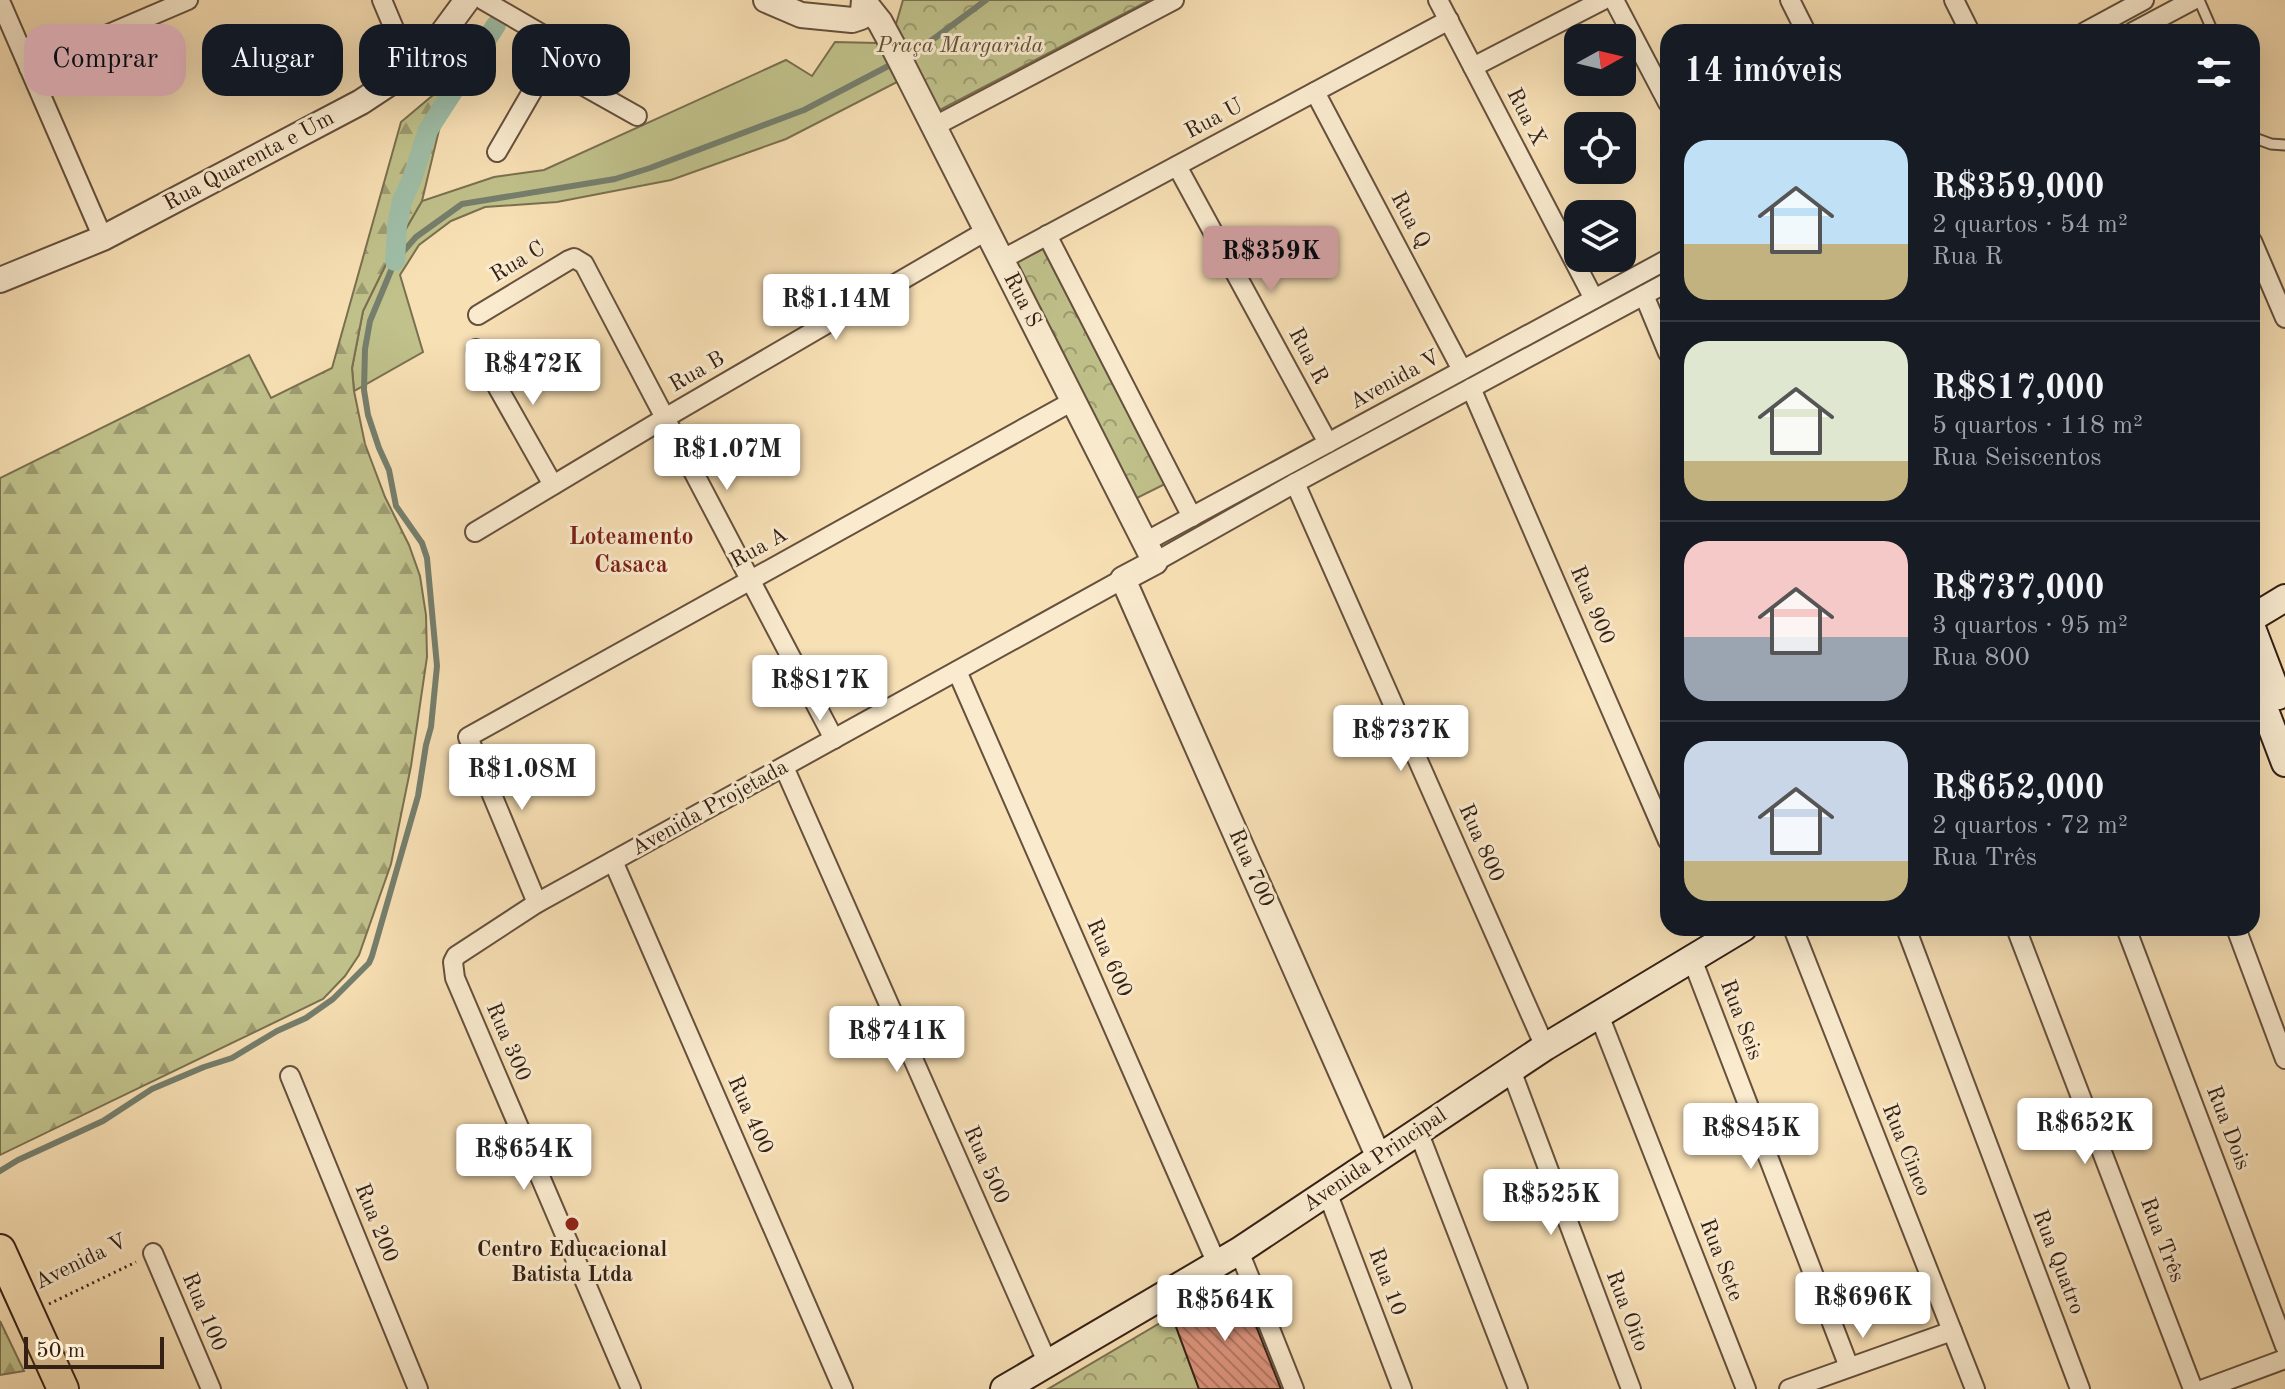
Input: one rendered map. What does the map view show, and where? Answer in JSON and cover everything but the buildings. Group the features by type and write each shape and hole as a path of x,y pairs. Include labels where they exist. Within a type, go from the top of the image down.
{"main road":[{"path":"2260,613 2285,598"},
{"path":"2260,625 2285,611"},
{"path":"2260,650 2285,714"},
{"path":"2260,697 2285,763"},
{"name":"Avenida Principal","path":"1004,1389 1228,1257 1545,1047 1599,1015 1704,944 1724,936"},
{"path":"0,1250 63,1389"}],"street":[{"path":"132,24 188,0"},
{"path":"382,0 392,24"},
{"name":"Rua Quarenta e Um","path":"449,24 467,0"},
{"path":"483,0 524,24"},
{"path":"766,0 801,15 858,7"},
{"path":"777,0 801,0"},
{"path":"933,127 1174,0"},
{"name":"Rua X","path":"1438,0 1594,299"},
{"path":"1473,67 1603,0"},
{"path":"1614,0 1660,88"},
{"path":"1790,0 1802,24"},
{"path":"1954,0 1966,24"},
{"path":"2163,24 2196,0"},
{"path":"0,1 24,56"},
{"path":"2099,24 2138,2"},
{"path":"858,7 891,42"},
{"path":"858,7 891,42"},
{"name":"Rua U","path":"1001,260 1449,20"},
{"name":"Rua S","path":"891,42 1150,552"},
{"name":"Rua Q","path":"1315,92 1462,370"},
{"path":"41,96 103,238"},
{"name":"Rua Quarenta e Um","path":"0,280 103,238 370,96"},
{"path":"497,152 530,96"},
{"path":"601,96 637,116"},
{"name":"Rua R","path":"1177,166 1328,443"},
{"name":"Rua B","path":"475,532 986,231"},
{"path":"1047,235 1192,517"},
{"name":"Rua C","path":"478,315 574,258 584,264 665,418"},
{"path":"2260,260 2285,318"},
{"name":"Avenida V","path":"1150,552 1192,517 1660,263"},
{"name":"Avenida V","path":"1150,552 1295,483 1660,286"},
{"path":"1644,295 1660,334"},
{"path":"476,349 553,485"},
{"name":"Rua 900","path":"1471,388 1660,823"},
{"name":"Rua A","path":"537,903 468,737 1073,401"},
{"path":"665,418 834,739"},
{"name":"Rua 800","path":"1295,483 1545,1047"},
{"name":"Avenida Projetada","path":"455,978 453,962 456,956 537,903 1123,579 1150,552"},
{"name":"Rua 700","path":"1123,579 1379,1158"},
{"name":"Rua 600","path":"957,671 1228,1257 1294,1389"},
{"name":"Rua 500","path":"784,767 1048,1364"},
{"name":"Rua 400","path":"613,861 843,1389"},
{"name":"Rua Cinco","path":"1796,936 1975,1389"},
{"name":"Rua Quatro","path":"1909,936 2080,1389"},
{"name":"Rua Três","path":"2019,936 2193,1389"},
{"name":"Rua Dois","path":"2129,936 2285,1346"},
{"path":"2239,936 2285,1059"},
{"name":"Rua Seis","path":"1704,944 1849,1367"},
{"name":"Rua 300","path":"455,978 631,1389"},
{"name":"Rua Sete","path":"1599,1015 1746,1389"},
{"name":"Rua Oito","path":"1511,1070 1631,1389"},
{"name":"Rua 200","path":"290,1076 418,1389"},
{"path":"1418,1131 1518,1389"},
{"name":"Rua 10","path":"1327,1192 1402,1389"},
{"name":"Rua 100","path":"153,1253 211,1389"},
{"path":"1789,1389 1952,1331"},
{"path":"2204,1389 2243,1382 2285,1359"}],"lane":[{"path":"2196,0 2209,24"},
{"path":"2260,140 2285,145"}],"path":[{"name":"Avenida V","path":"30,1314 153,1253"}],"green space":[{"name":"Praça Margarida","path":"903,0 1150,0 938,111 897,35 896,24"},
{"path":"835,42 877,43 897,82 786,139 671,180 557,202 485,207 451,221 419,245 400,275 423,352 354,391 352,368 363,311 422,201 494,177 544,170 786,60 812,76"},
{"path":"432,96 447,96 422,201 363,311 352,368 365,444 420,576 426,615 427,657 411,766 391,864 359,955 345,976 323,999 0,1155 0,478 249,355 271,398 332,368 401,122"},
{"path":"1043,249 1165,484 1131,501 1011,265"},
{"path":"1172,1316 1199,1389 1048,1389"},
{"path":"0,1321 24,1371 0,1375"}],"waterway":[{"path":"904,57 920,49 986,0"},
{"path":"0,1171 103,1121 152,1089 232,1058 306,1018 333,999 369,963 418,796 431,727 437,666 427,558 422,543 396,506 389,470 368,415 364,390 365,349 370,321 395,261 416,237 462,204 615,179 650,168 804,110 894,63"},
{"path":"395,261 402,201 428,130 450,96"}],"place":[{"name":"Centro Educacional Batista Ltda","path":"572,1224"}],"district":[{"name":"Loteamento Casaca","path":"631,552"}]}
